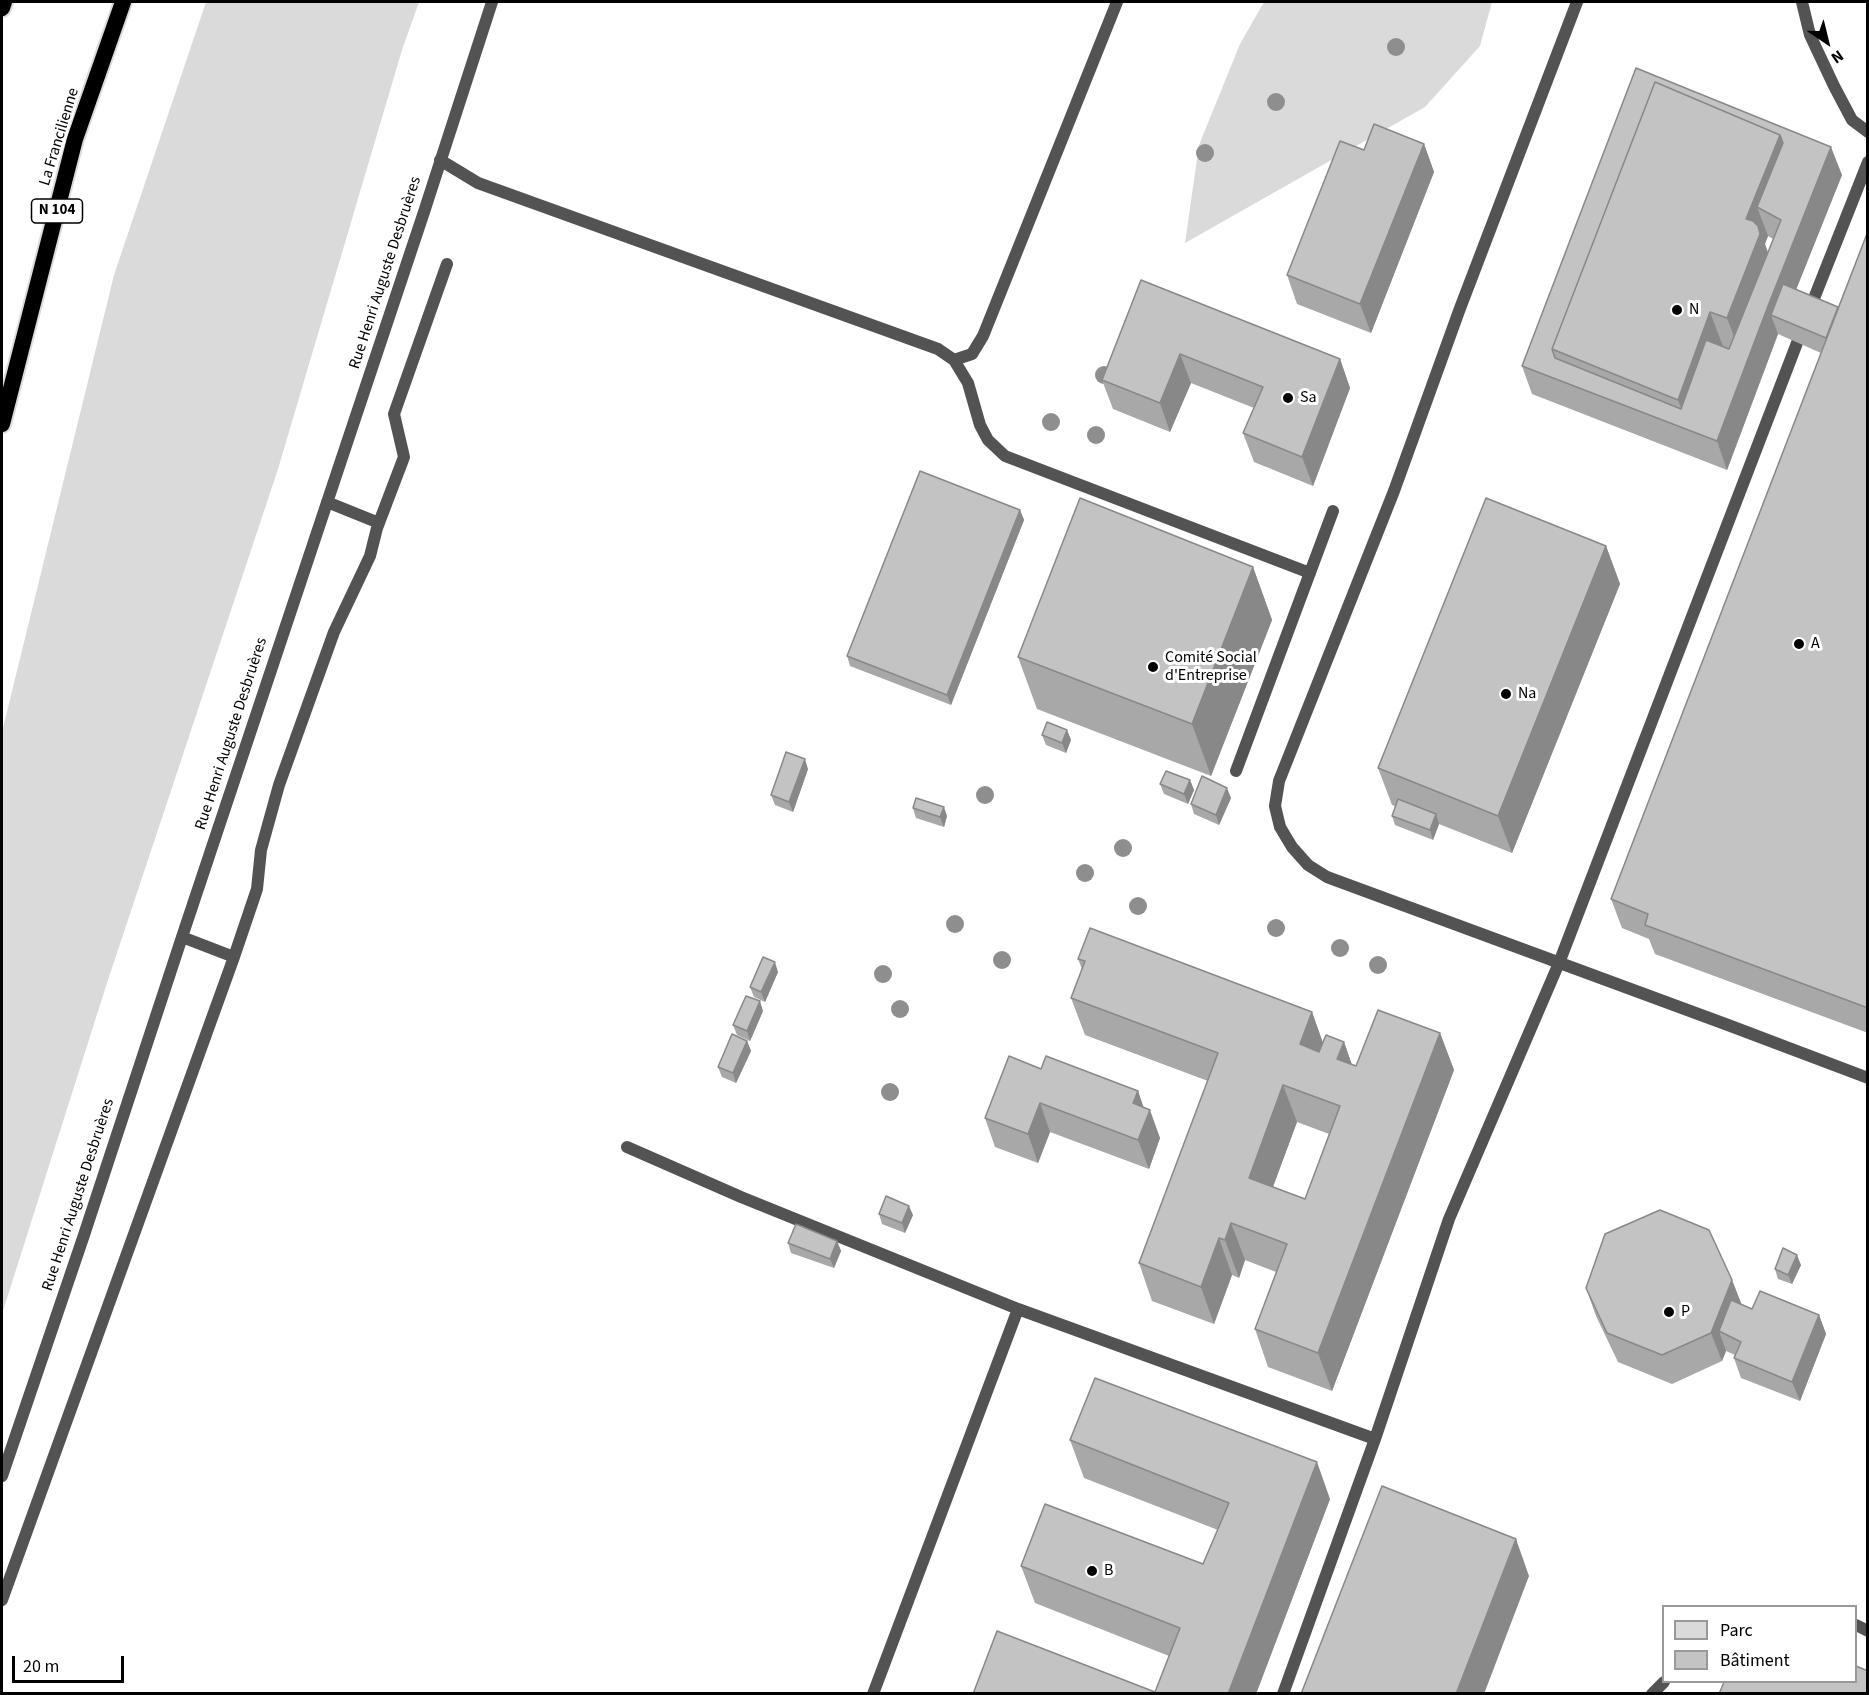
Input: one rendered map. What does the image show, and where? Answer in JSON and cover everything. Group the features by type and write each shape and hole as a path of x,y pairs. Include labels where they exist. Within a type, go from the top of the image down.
{"highway":[{"path":"2,9 4,2"},
{"name":"La Francilienne","path":"2,424 75,139 123,2"}],"lane":[{"name":"Rue Henri Auguste Desbruères","path":"2,1476 88,1224 492,2"},
{"path":"954,360 972,354 983,336 1117,2"},
{"path":"1577,2 1394,491 1279,781 1275,806 1280,827 1292,847 1308,865 1327,877 1868,1078"},
{"path":"1802,2 1810,35 1834,86 1852,120 1868,132"},
{"path":"440,160 478,183 938,349 954,360 968,383 980,425 988,440 1005,456 1310,573"},
{"path":"1809,311 1868,162"},
{"path":"2,1600 234,957 257,889 261,849 279,785 334,632 370,556 379,523 404,457 394,414 447,264"},
{"path":"1283,1694 1375,1439 1449,1219 1559,963 1797,343"},
{"path":"327,502 379,523"},
{"path":"1236,771 1333,511"},
{"path":"182,937 234,957"},
{"path":"627,1147 741,1197 1018,1309 1375,1439"},
{"path":"873,1694 1018,1309"},
{"path":"1652,1694 1663,1683"}],"green space":[{"path":"206,2 419,2 402,50 278,469 106,986 2,1314 2,732 114,275"},
{"path":"1264,2 1492,2 1480,46 1425,107 1185,243 1199,145 1240,44"}],"building":[{"path":"1636,68 1831,147 1717,441 1522,366","holes":["1655,82 1780,135 1783,143 1757,207 1781,220 1729,349 1706,340 1681,409 1555,358 1552,349"]},
{"name":"N","path":"1655,82 1780,135 1746,219 1758,226 1760,234 1727,318 1710,312 1678,400 1552,349"},
{"path":"1374,124 1424,144 1360,304 1287,275 1340,141 1364,150"},
{"name":"A","path":"1868,231 1868,1008 1645,925 1648,914 1611,899"},
{"path":"1141,280 1340,359 1302,457 1243,433 1263,387 1180,354 1160,403 1102,380"},
{"path":"1783,284 1838,307 1826,338 1771,315"},
{"path":"920,471 1020,510 947,695 847,656"},
{"name":"Comité Social d'Entreprise","path":"1080,498 1253,567 1192,724 1018,657"},
{"name":"Na","path":"1486,498 1606,546 1498,816 1378,768"},
{"path":"1047,722 1067,730 1062,743 1042,735"},
{"path":"786,752 805,759 789,802 771,795"},
{"path":"1166,771 1190,780 1184,794 1160,784"},
{"path":"1202,776 1227,788 1216,815 1191,804"},
{"path":"916,798 944,807 940,817 913,808"},
{"path":"1398,799 1436,814 1430,830 1392,816"},
{"path":"1090,928 1312,1012 1300,1044 1319,1052 1326,1035 1344,1042 1337,1059 1356,1066 1378,1010 1440,1033 1318,1353 1255,1329 1287,1244 1231,1223 1225,1240 1219,1238 1201,1287 1139,1263 1218,1053 1071,998 1085,961 1078,959","holes":["1283,1085 1340,1106 1305,1199 1249,1178"]},
{"path":"763,957 775,962 761,992 750,987"},
{"path":"746,996 760,1001 747,1031 733,1025"},
{"path":"732,1034 747,1041 733,1073 718,1067"},
{"path":"1009,1056 1041,1069 1046,1056 1138,1091 1133,1103 1150,1110 1138,1140 1040,1103 1028,1134 985,1118"},
{"path":"886,1196 909,1206 902,1223 879,1214"},
{"name":"P","path":"1660,1210 1709,1230 1732,1280 1711,1333 1662,1355 1607,1333 1586,1288 1605,1234"},
{"path":"796,1224 837,1241 830,1259 788,1243"},
{"path":"1783,1248 1797,1255 1788,1275 1775,1269"},
{"path":"1760,1291 1819,1315 1792,1382 1734,1358 1741,1342 1719,1331 1731,1300 1752,1309"},
{"path":"1095,1378 1317,1462 1228,1694 973,1694 997,1631 1155,1692 1180,1628 1021,1566 1045,1504 1203,1564 1229,1503 1070,1440"},
{"path":"1382,1486 1516,1539 1456,1694 1301,1694"},
{"path":"1857,1666 1868,1671 1868,1694 1719,1694 1724,1683 1857,1683"}],"place":[{"name":"N","path":"1677,310"},
{"name":"Sa","path":"1288,398"},
{"name":"A","path":"1799,644"},
{"name":"Comité Social d'Entreprise","path":"1153,667"},
{"name":"Na","path":"1506,694"},
{"name":"P","path":"1669,1312"},
{"name":"B","path":"1092,1571"}]}
